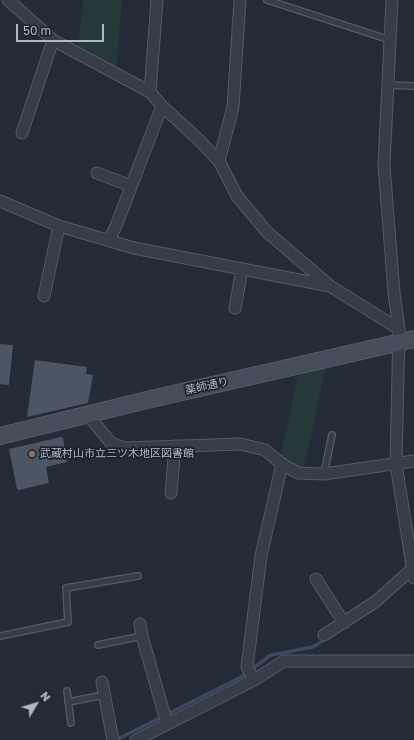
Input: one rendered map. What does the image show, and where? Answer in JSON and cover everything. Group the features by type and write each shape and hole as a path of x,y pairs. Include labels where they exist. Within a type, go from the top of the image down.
{"street":[{"path":"8,0 53,40 150,92 162,106 220,161 237,196 267,232 330,286 408,338"},
{"path":"150,92 157,0"},
{"path":"220,161 233,107 240,0"},
{"path":"324,635 375,602 413,574 396,464 408,338 394,293 384,164 392,0"},
{"path":"22,133 53,40"},
{"path":"109,240 132,186 162,106"},
{"path":"97,173 132,186"},
{"path":"0,201 59,226 134,248 330,286"},
{"path":"44,296 59,226"},
{"path":"235,308 242,269"},
{"name":"薬師通り","path":"0,436 408,338"},
{"path":"87,414 111,442 124,448 241,444 265,450 282,464 298,473 324,474 414,461"},
{"path":"171,493 175,446"},
{"path":"254,680 247,667 261,556 282,464"},
{"path":"316,579 344,623"},
{"path":"140,624 167,724"},
{"path":"136,740 254,680 284,661 414,661"},
{"path":"102,682 113,739"}],"lane":[{"path":"267,0 390,40"},
{"path":"388,85 414,86"},
{"path":"324,474 332,435"},
{"path":"0,636 68,622 66,588 138,576"},
{"path":"98,645 142,636"},
{"path":"67,691 71,723"},
{"path":"68,702 104,695"}],"shaded area":[{"path":"84,0 122,0 116,70 77,50"},
{"path":"326,367 304,468 285,462 280,459 298,375"}],"building":[{"path":"0,344 13,345 9,385 0,384"},
{"path":"35,360 87,367 86,374 93,375 88,403 27,417"},
{"path":"61,437 63,438 67,462 46,467 49,483 19,490 17,489 9,449"}],"waterway":[{"path":"116,740 241,677 271,655 313,647 326,639"}],"place":[{"name":"武蔵村山市立三ツ木地区図書館","path":"32,454"}]}
